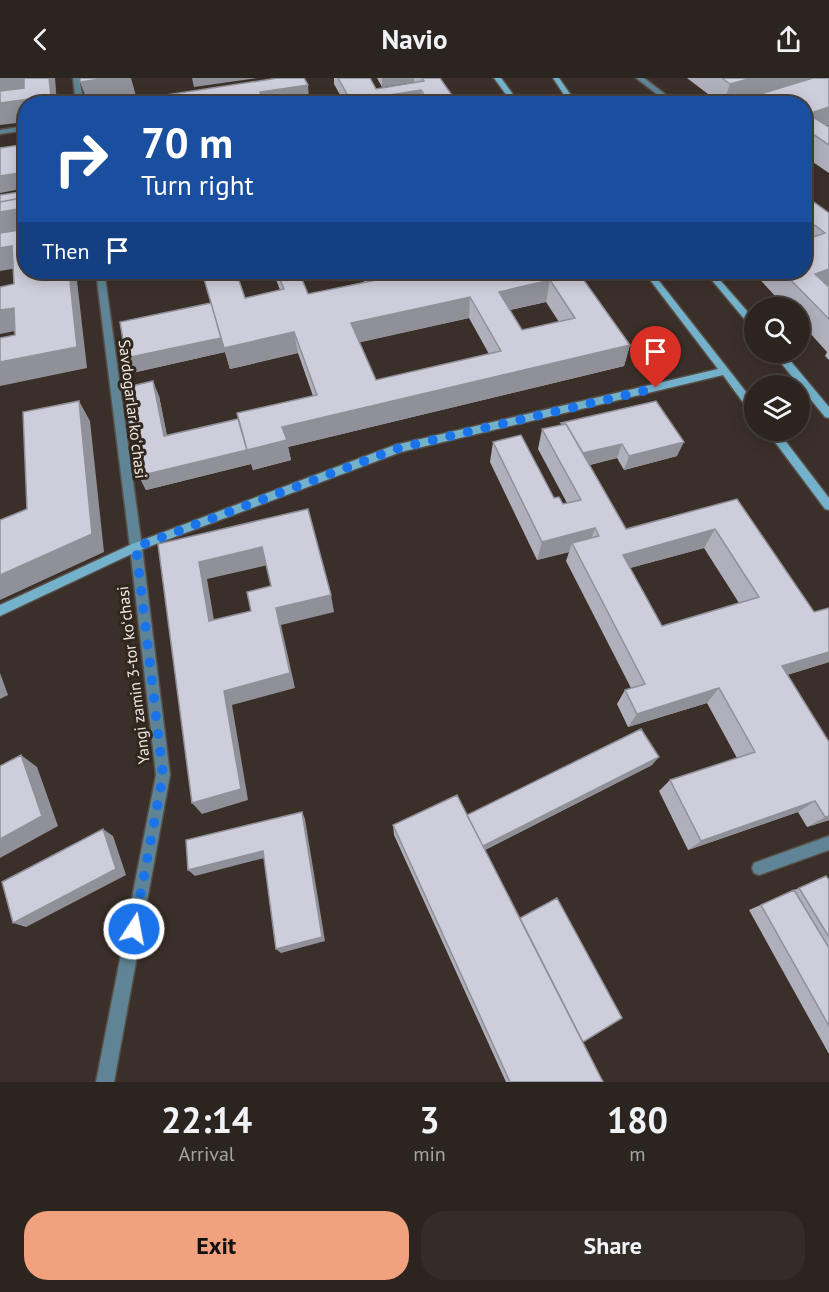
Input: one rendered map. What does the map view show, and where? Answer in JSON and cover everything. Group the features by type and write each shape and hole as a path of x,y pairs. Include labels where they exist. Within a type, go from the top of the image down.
{"street":[{"path":"76,78 79,96"},
{"path":"497,78 511,96"},
{"path":"556,78 568,96"},
{"path":"639,78 664,96"},
{"path":"0,132 18,129"},
{"name":"Savdogarlar koʻchasi","path":"102,279 136,547"},
{"path":"654,279 744,395"},
{"path":"715,279 744,314"},
{"path":"786,363 829,414"},
{"path":"0,611 136,547 399,448 726,371"},
{"path":"779,441 829,506"},
{"name":"Yangi zamin 3-tor koʻchasi","path":"105,1082 163,775 136,547"},
{"path":"759,868 829,843"}],"building":[{"path":"24,78 49,78 51,96 18,96 18,101 0,103 0,91 24,88"},
{"path":"80,78 108,78 80,82"},
{"path":"278,78 304,78 308,85 260,92 262,96 160,96"},
{"path":"338,78 370,78 376,89 424,81 422,78 440,78 452,96 425,96 421,90 383,96 348,96"},
{"path":"722,78 752,78 730,84"},
{"path":"813,78 829,78 829,107 812,113 812,96 754,96"},
{"path":"812,116 829,127 829,145 812,133"},
{"path":"18,145 18,173 0,176 0,148"},
{"path":"18,192 18,199 0,202 0,195"},
{"path":"18,199 18,209 0,212 0,202"},
{"path":"812,201 829,213 829,269 815,274 829,287 829,319 810,297 790,279 812,279 812,237 825,233 812,223"},
{"path":"18,230 18,279 70,279 77,347 0,362 0,338 15,335 14,308 0,310 0,287 14,284 12,246 0,248 0,233"},
{"path":"204,279 238,279 245,298 284,289 280,279 302,279 308,294 372,281 371,279 583,279 630,345 282,427 287,440 247,450 237,413 317,395 294,332 224,348","holes":["550,280 575,318 522,330 499,292","470,297 501,351 376,380 351,323"]},
{"path":"211,303 221,338 126,358 120,322"},
{"path":"153,381 164,436 238,419 247,450 139,476 123,388"},
{"path":"79,401 92,534 0,575 0,520 27,509 23,412"},
{"path":"656,401 684,442 629,456 622,444 583,453 566,424 561,423"},
{"path":"566,424 626,529 737,499 814,612 829,608 829,652 782,666 829,742 829,816 825,817 815,801 701,841 670,780 755,752 719,688 637,714 625,690 645,684 572,543 599,536 595,528 542,542 493,442 521,435 554,498 559,497 563,504 581,500 542,429","holes":["715,529 759,597 662,626 623,555"]},
{"path":"308,509 331,595 276,608 290,673 224,691 241,789 192,803 158,544","holes":["262,547 271,586 247,592 251,611 209,621 199,562"]},
{"path":"641,729 659,757 483,846 467,815"},
{"path":"21,755 42,816 0,839 0,766"},
{"path":"457,795 603,1082 510,1082 393,825"},
{"path":"302,812 322,937 276,949 263,851 188,870 186,840"},
{"path":"103,829 116,869 13,923 2,882"},
{"path":"826,876 829,880 829,937 799,888"},
{"path":"794,890 829,948 829,1026 761,905"},
{"path":"557,898 622,1018 583,1042 520,918"}],"route":[{"path":"134,929 163,775 136,547 399,448 656,388"}]}
